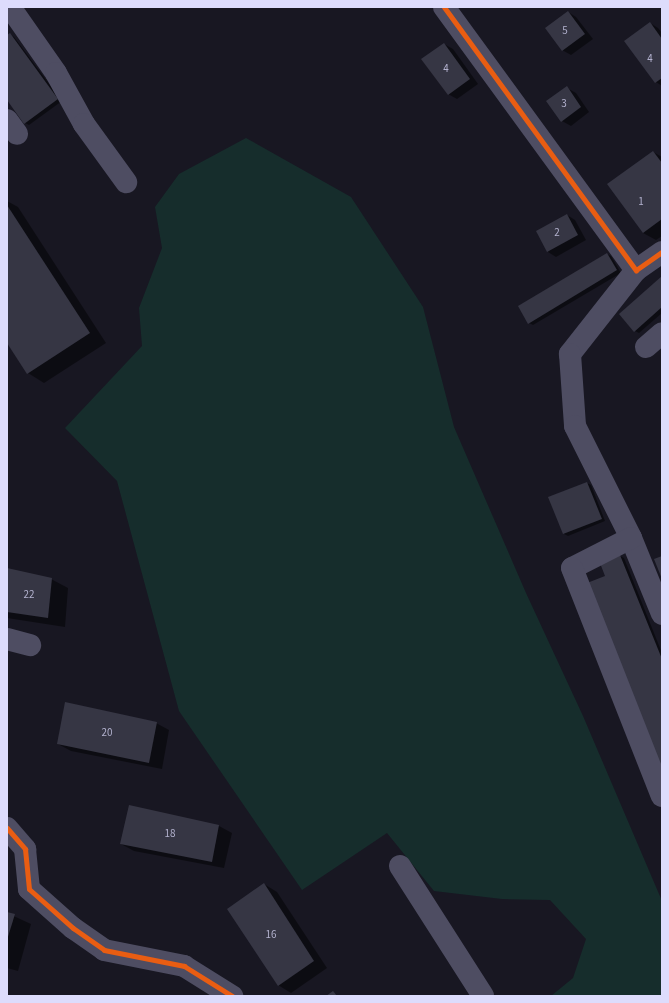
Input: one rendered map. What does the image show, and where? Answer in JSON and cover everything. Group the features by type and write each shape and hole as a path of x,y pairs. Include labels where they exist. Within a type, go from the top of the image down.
{"street":[{"path":"7,10 11,7 56,74 84,124 126,182"},
{"path":"444,7 636,270"},
{"path":"662,252 636,270 570,354 575,426 631,538 662,614"},
{"path":"646,347 662,333"},
{"path":"631,538 572,568 662,796"},
{"path":"7,639 30,645"},
{"path":"7,828 25,849 29,889 73,928 104,950 184,966 232,996"},
{"path":"400,866 483,996"}],"green space":[{"path":"246,138 351,197 423,307 454,427 526,593 583,716 662,901 662,996 551,996 573,978 586,939 550,900 502,899 434,891 387,833 302,890 179,711 117,481 65,428 142,346 139,308 162,248 155,207 179,174"}],"building":[{"path":"568,11 585,34 562,51 545,28"},
{"path":"650,22 662,39 662,78 655,83 624,41"},
{"path":"10,33 58,99 24,124 7,100 7,35"},
{"path":"444,43 470,79 448,95 421,59"},
{"path":"567,86 581,107 561,122 546,101"},
{"path":"653,151 662,163 662,219 643,233 607,184"},
{"path":"7,205 90,333 27,374 7,343"},
{"path":"567,214 578,235 547,252 536,231"},
{"path":"607,253 617,270 528,324 518,306"},
{"path":"662,276 662,307 634,332 619,314"},
{"path":"587,482 602,519 563,534 548,497"},
{"path":"620,555 662,659 662,769 587,583 605,576 600,563"},
{"path":"662,556 662,579 654,559"},
{"path":"7,568 52,578 48,618 7,612"},
{"path":"65,702 157,722 149,763 57,744"},
{"path":"129,805 219,825 212,862 120,844"},
{"path":"264,883 314,961 278,986 227,909"},
{"path":"7,912 15,914 7,940"},
{"path":"333,991 337,996 326,996"}],"cycle path":[{"path":"444,7 636,270 662,252"},
{"path":"7,828 25,849 29,889 73,928 104,950 184,966 232,996"}]}
